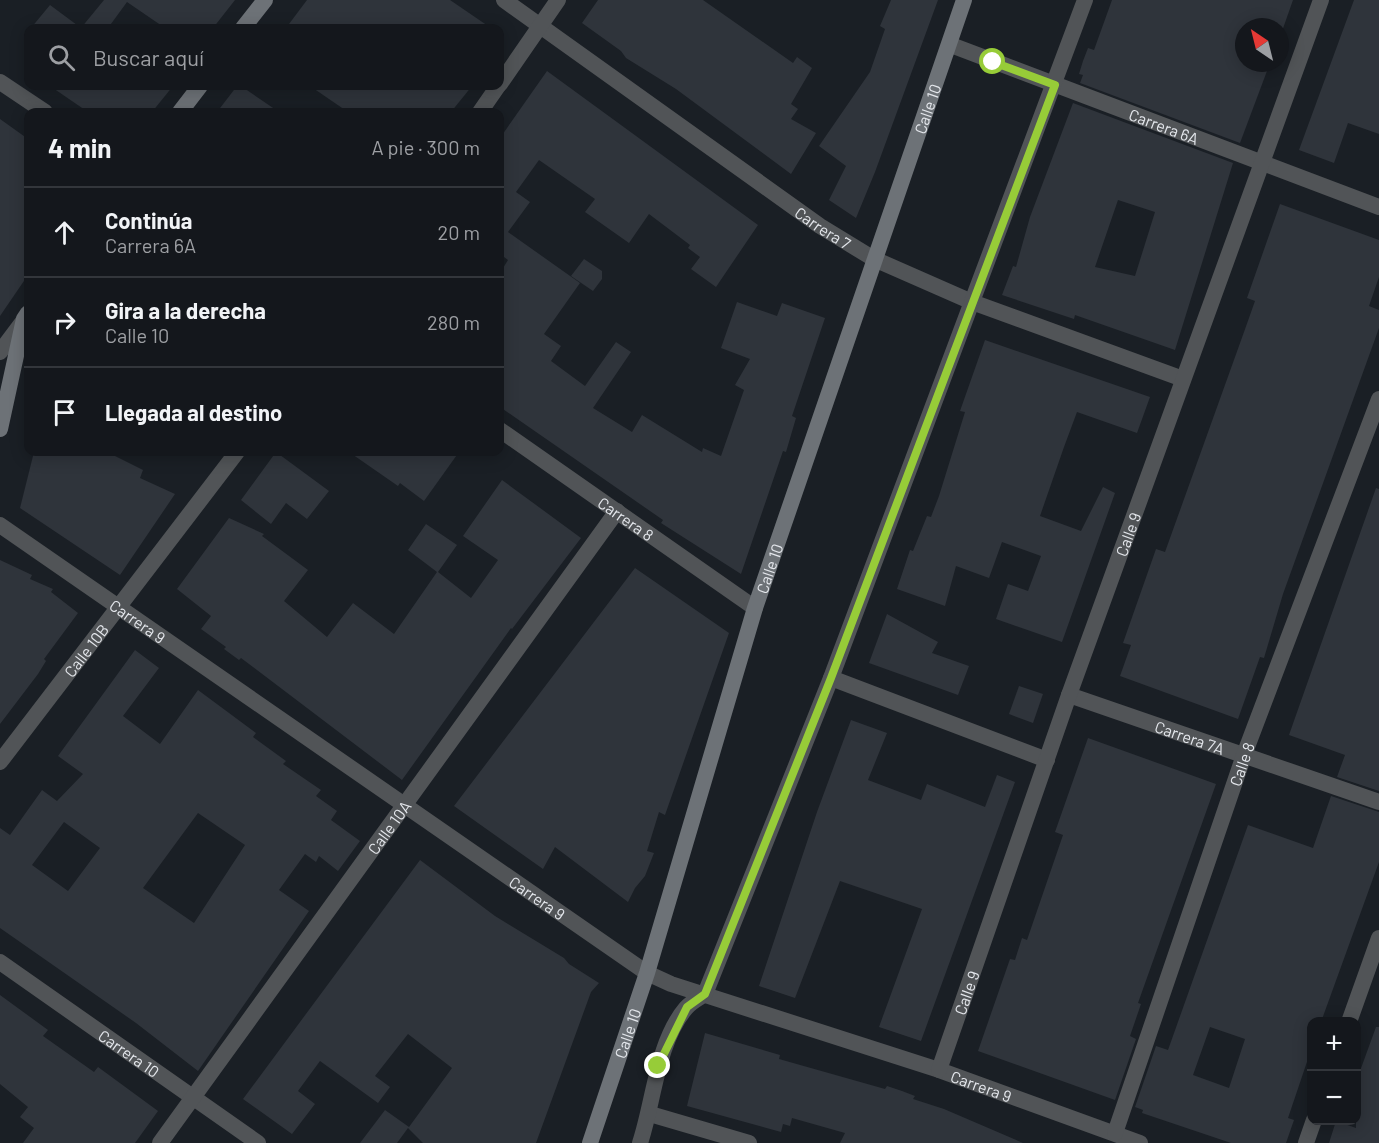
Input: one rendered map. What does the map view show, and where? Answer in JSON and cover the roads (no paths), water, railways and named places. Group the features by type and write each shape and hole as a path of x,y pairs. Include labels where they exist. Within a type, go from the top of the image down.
{"main road":[{"path":"246,24 265,0"},
{"name":"Calle 10","path":"590,1143 647,973 754,608 951,45 964,0"},
{"path":"183,108 197,90"},
{"path":"0,429 24,325"}],"street":[{"name":"Carrera 7","path":"504,0 820,226 874,260 972,303 1183,379"},
{"path":"504,78 558,0"},
{"path":"640,1143 650,1113 658,1066 675,1026 687,1007 705,994 831,678 1085,0"},
{"name":"Calle 9","path":"939,1070 1069,695 1321,0"},
{"name":"Carrera 6A","path":"951,45 1379,207"},
{"path":"0,82 39,108"},
{"path":"483,108 495,90"},
{"path":"0,352 24,319"},
{"name":"Calle 8","path":"1115,1133 1244,755 1379,399"},
{"name":"Carrera 8","path":"504,432 754,608"},
{"name":"Calle 10B","path":"0,762 234,456"},
{"name":"Calle 10A","path":"160,1143 617,511"},
{"name":"Carrera 9","path":"0,525 119,605 404,807 647,973 939,1070 1140,1143"},
{"path":"831,678 1047,760"},
{"name":"Carrera 7A","path":"1069,695 1379,802"},
{"path":"1351,1017 1379,938"},
{"name":"Carrera 10","path":"0,962 258,1143"},
{"path":"650,1113 749,1143"},
{"path":"1306,1143 1312,1125"}]}
